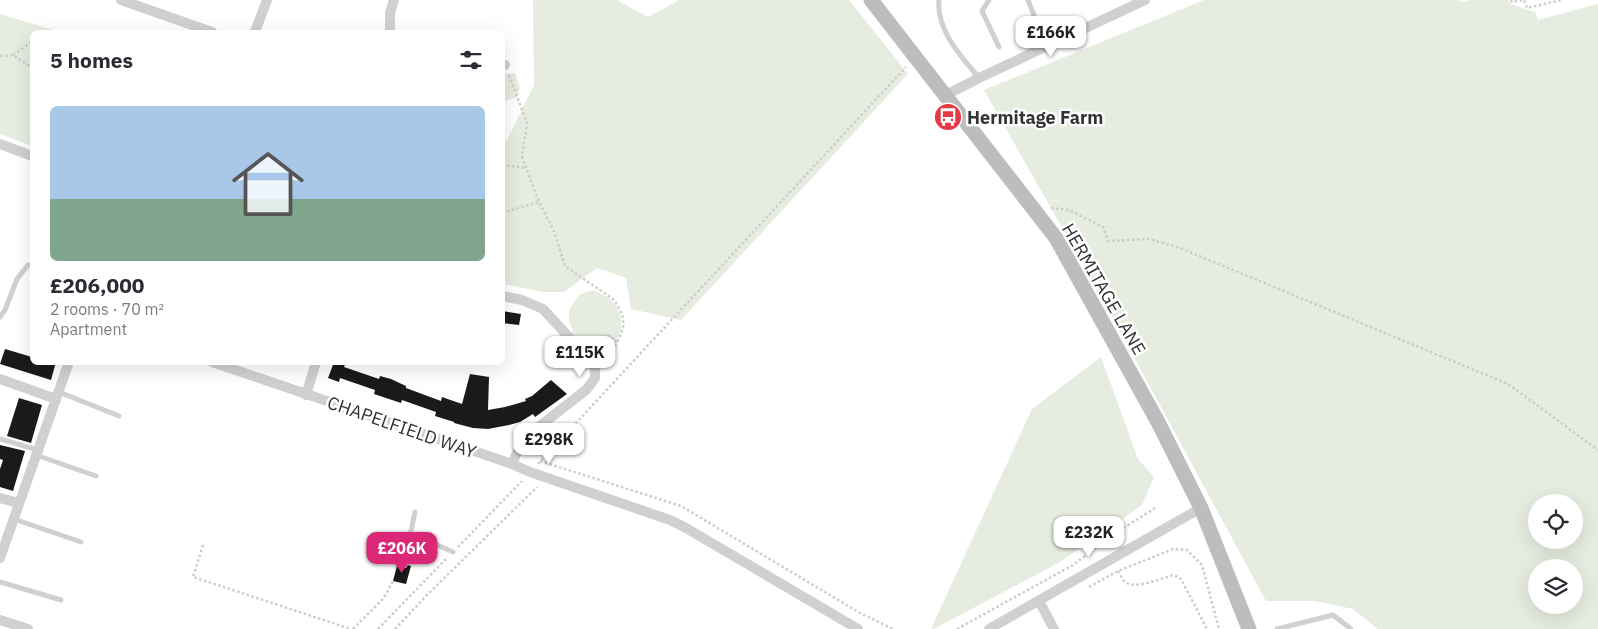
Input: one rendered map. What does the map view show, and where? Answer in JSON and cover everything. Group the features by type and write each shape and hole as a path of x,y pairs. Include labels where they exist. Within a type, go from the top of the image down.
{"main road":[{"name":"HERMITAGE LANE","path":"871,0 1056,238 1158,422 1201,508 1249,629"}],"street":[{"path":"120,0 206,30"},
{"path":"256,30 267,0"},
{"path":"390,30 390,13 394,0"},
{"path":"946,95 1124,5 1145,0"},
{"path":"0,144 30,155"},
{"path":"505,297 522,300 543,309 589,359 595,370 595,378 592,384 523,439 512,464"},
{"path":"0,558 68,365"},
{"name":"CHAPELFIELD WAY","path":"221,365 670,520 858,629"},
{"path":"306,395 315,365"},
{"path":"0,379 58,395"},
{"path":"0,498 19,504"},
{"path":"989,629 1201,508"},
{"path":"1039,601 1054,629"},
{"path":"0,620 28,629"}],"lane":[{"path":"939,0 938,10 945,32 957,51 979,78"},
{"path":"989,0 982,11 999,47"},
{"path":"1028,0 1037,23"},
{"path":"0,317 5,310 17,279 28,265"},
{"path":"58,395 119,416"},
{"path":"0,439 96,476"},
{"path":"404,564 415,512"},
{"path":"14,519 80,542"},
{"path":"410,537 453,552"},
{"path":"0,582 61,600"},
{"path":"1277,629 1333,615 1351,629"}],"path":[{"path":"1511,0 1512,2 1524,0 1527,8 1561,0"},
{"path":"0,56 13,55 30,43"},
{"path":"13,55 30,67"},
{"path":"378,629 521,482 916,56"},
{"path":"505,68 527,123 522,157 539,202 554,231 564,266 613,299 619,306 622,314 624,322 618,342 611,350 594,354 589,359"},
{"path":"505,165 526,168"},
{"path":"505,212 539,202"},
{"path":"1037,212 1047,207 1069,210 1103,227 1108,241 1149,240 1180,248 1499,380 1508,384 1598,450"},
{"path":"607,335 618,342"},
{"path":"395,629 537,487 514,479"},
{"path":"957,629 1073,565 1111,536 1155,508"},
{"path":"203,545 193,577 352,629 384,598 393,581"},
{"path":"1085,589 1118,571 1173,549 1187,550 1202,565 1219,629"},
{"path":"1118,571 1124,582 1137,586 1174,575 1178,576 1206,629"}],"shaded area":[{"path":"533,0 617,0 648,17 679,0 849,0 908,74 681,320 631,309 626,278 597,268 564,292 544,292 505,284 505,140 507,140 534,85"},
{"path":"1204,0 1459,0 1460,2 1471,0 1508,0 1510,4 1535,12 1538,20 1598,4 1598,629 1378,629 1353,609 1315,601 1266,601 1102,298 984,90"},
{"path":"0,14 53,30 30,30 30,145 0,134"},
{"path":"515,73 520,88 517,97 505,101 505,74"},
{"path":"592,290 606,296 613,302 617,307 621,325 618,337 610,347 592,353 572,334 569,310 579,295"},
{"path":"1101,357 1138,459 1154,477 1142,505 1060,562 931,629 1032,409"}],"building":[{"path":"505,311 521,314 519,325 505,323"},
{"path":"5,349 30,356 30,365 55,365 51,380 0,364"},
{"path":"333,365 345,365 344,367 379,379 380,376 391,379 406,386 406,388 441,401 442,397 462,404 470,374 489,377 488,410 526,401 525,399 532,396 551,380 567,394 535,417 533,414 520,422 488,429 473,428 435,416 436,412 402,400 401,403 374,394 375,390 340,378 339,382 328,378"},
{"path":"19,398 42,405 31,443 7,436"},
{"path":"0,445 25,451 13,491 0,487 0,469 3,460 0,459"},
{"path":"398,562 403,568 406,568 408,565 411,566 406,584 393,581"}],"place":[{"name":"Hermitage Farm","path":"948,117"}]}
